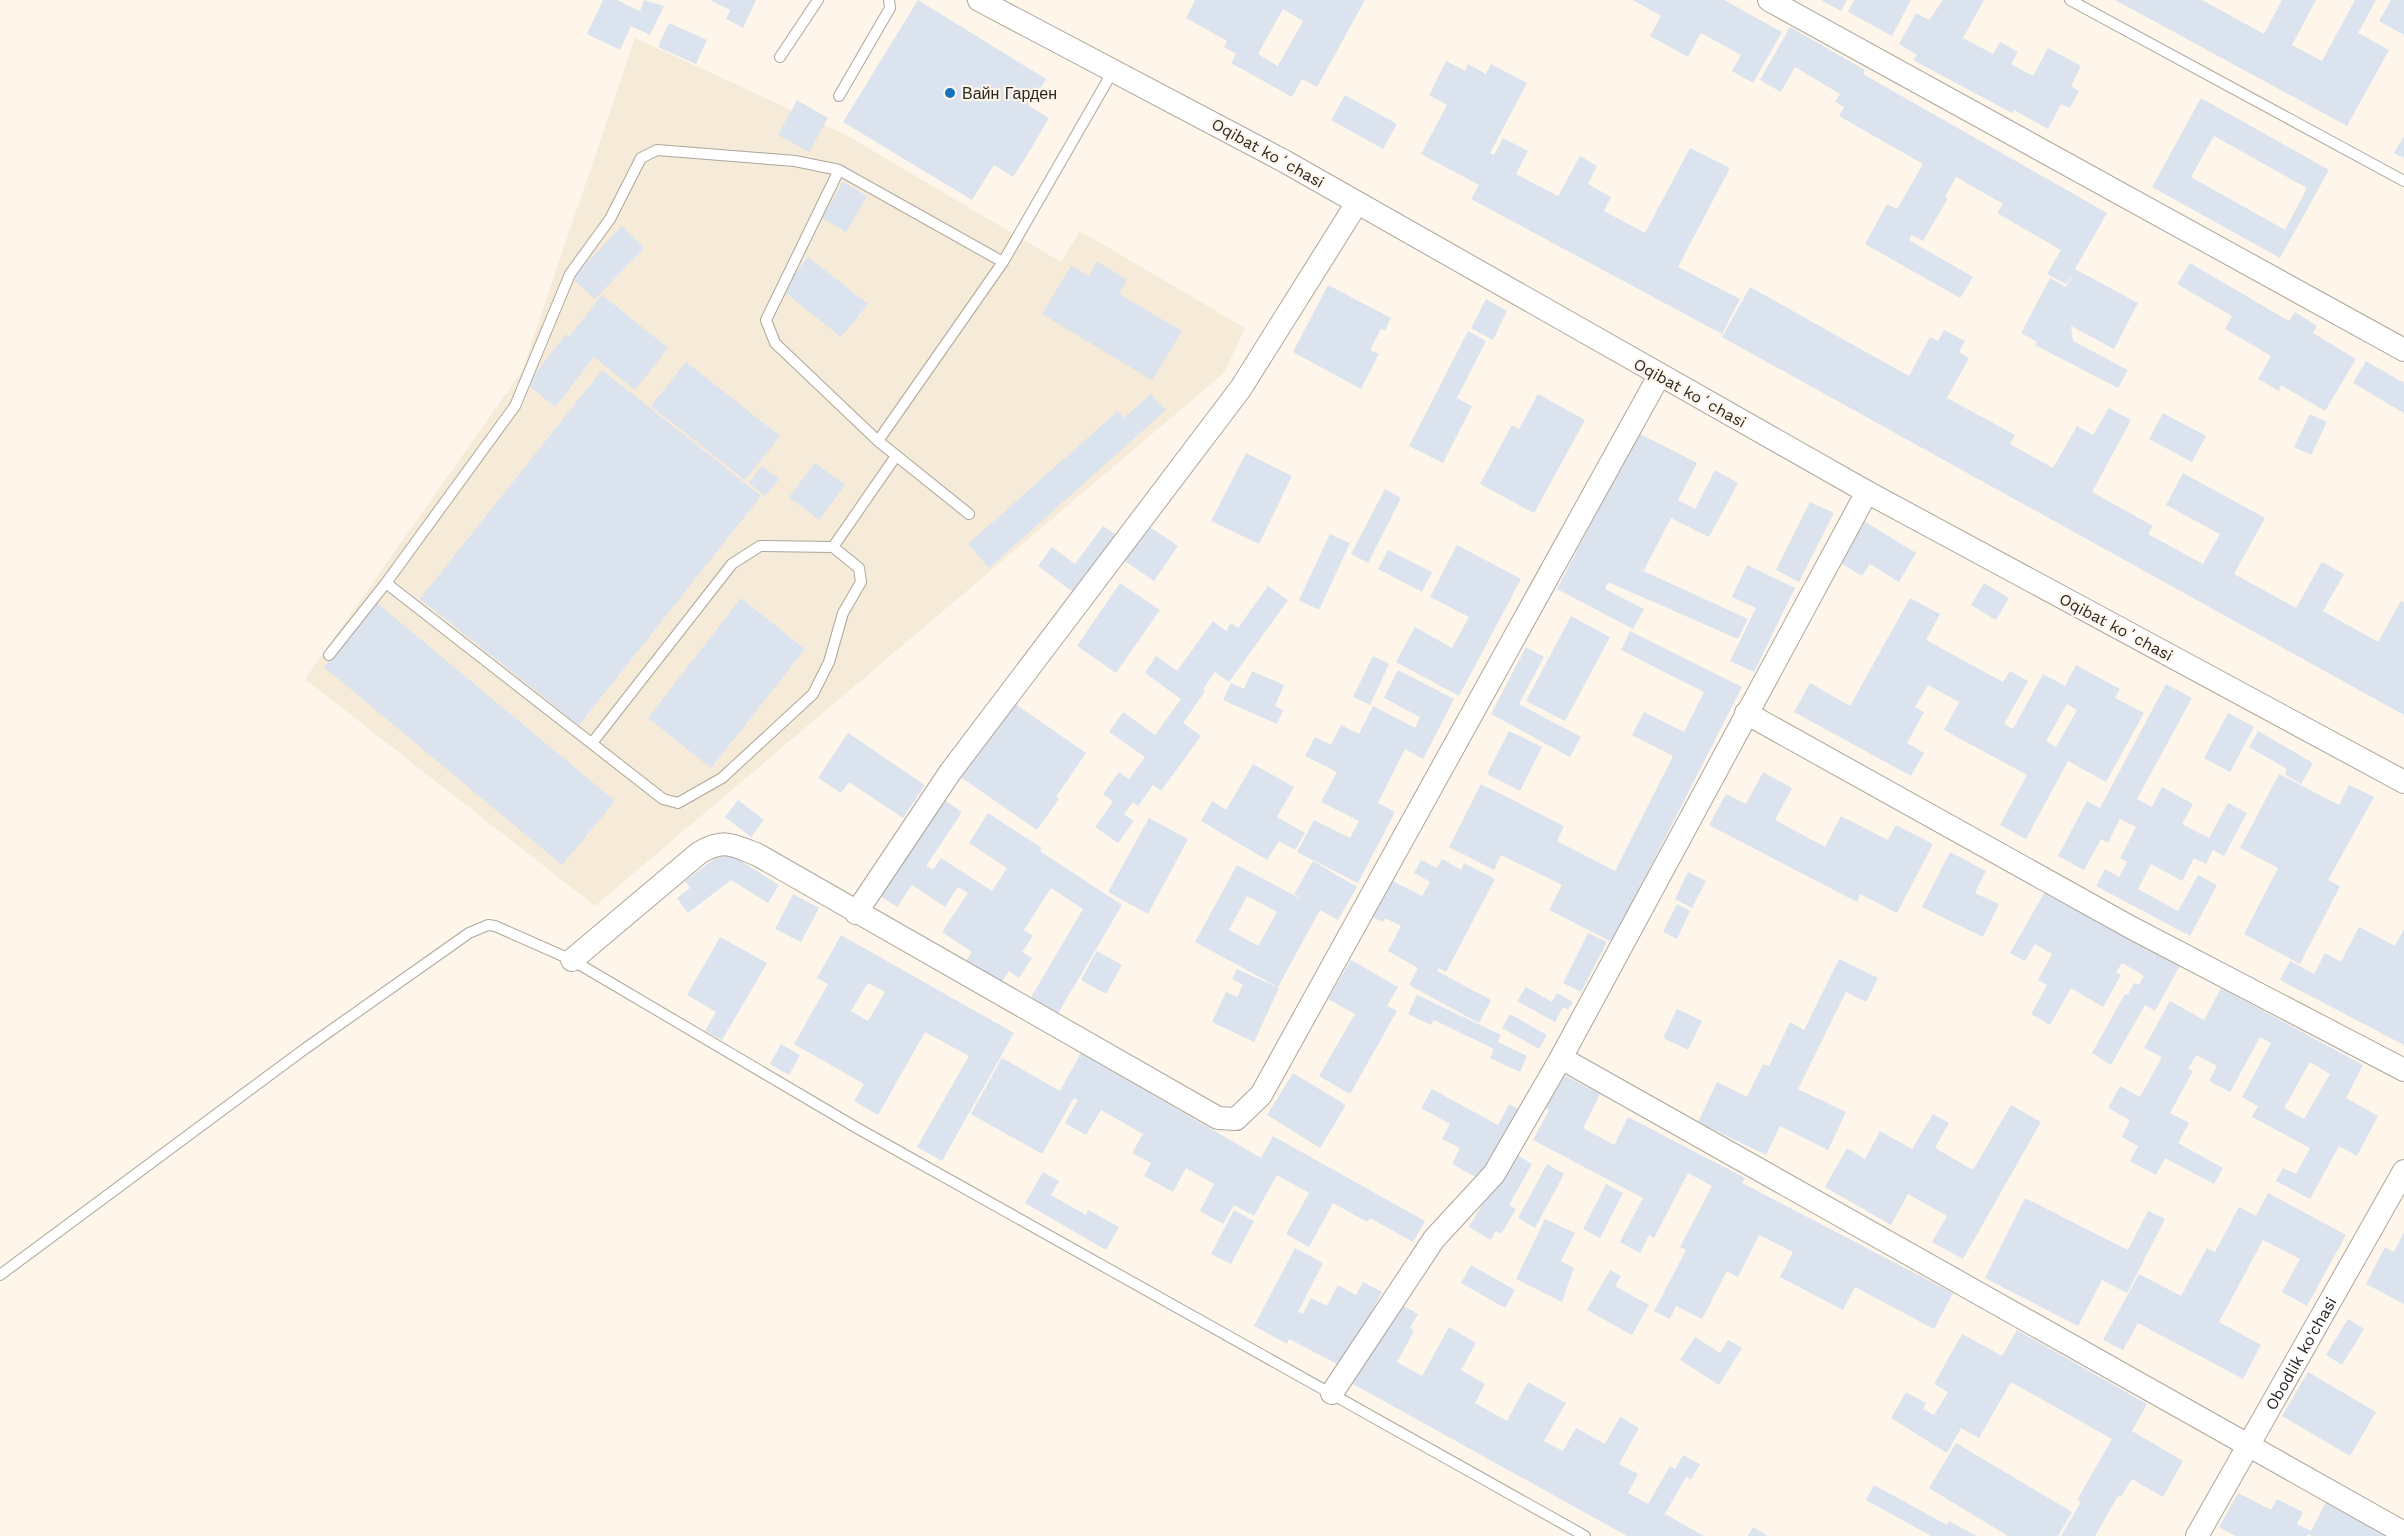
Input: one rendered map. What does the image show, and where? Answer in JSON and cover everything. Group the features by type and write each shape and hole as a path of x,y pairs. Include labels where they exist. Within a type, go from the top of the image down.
{"street":[{"name":"Oqibat koʻchasi","path":"979,0 1357,203 1867,492 2404,782"},
{"path":"1769,0 2404,350"},
{"path":"856,913 951,771 1241,388 1357,203"},
{"path":"572,960 699,853 715,843 730,844 758,855 1218,1118 1236,1119 1261,1095 1659,376"},
{"path":"1332,1393 1434,1239 1494,1174 1561,1058 1867,492"},
{"path":"1746,713 2132,928 2404,1070"},
{"path":"1561,1058 2404,1533"},
{"name":"Obodlik ko'chasi","path":"2197,1536 2404,1172"}],"lane":[{"path":"780,57 818,0"},
{"path":"839,96 890,8 890,0"},
{"path":"2070,0 2404,181"},
{"path":"878,441 1003,262 1113,71"},
{"path":"329,655 386,583 515,406 570,274 610,219 640,158 657,150 795,161 839,170 1003,262"},
{"path":"839,170 766,320 775,343 878,441 969,514"},
{"path":"833,548 896,456"},
{"path":"386,583 663,799 678,803 722,778 813,694 829,662 843,613 861,582 859,568 833,548 760,546 732,564 592,743"},
{"path":"0,1275 306,1048 469,933 488,925 495,926 572,960 858,1128 1586,1536"}],"shaded area":[{"path":"635,38 846,135 1061,262 1080,231 1245,328 1224,373 595,906 305,679 522,371"}],"building":[{"path":"603,0 617,0 640,11 644,0 664,6 650,35 631,26 620,50 587,34"},
{"path":"710,0 756,0 743,28 726,19 730,10"},
{"name":"Вайн Гарден","path":"918,0 1046,79 1029,106 1049,118 1032,147 1013,177 994,165 972,200 843,122"},
{"path":"1195,0 1365,0 1317,87 1302,79 1292,97 1231,63 1236,54 1224,47 1227,41 1186,18","holes":["1283,9 1303,21 1278,66 1258,54"]},
{"path":"1633,0 1724,0 1782,32 1753,83 1732,71 1741,55 1701,33 1688,57 1650,36 1661,16"},
{"path":"1821,0 1847,0 1841,11"},
{"path":"1854,0 1911,0 1892,36 1848,12"},
{"path":"1943,0 1984,0 1963,38 1993,54 2000,42 2018,52 2011,64 2033,76 2048,48 2081,66 2071,86 2079,91 2070,108 2061,104 2048,129 2014,110 2012,113 1913,60 1917,55 1899,44 1916,13 1929,20"},
{"path":"2115,0 2202,0 2264,34 2282,0 2316,0 2292,45 2322,61 2355,0 2376,0 2358,33 2389,50 2347,126"},
{"path":"2391,0 2404,0 2404,35 2379,21"},
{"path":"669,23 707,40 696,64 658,47"},
{"path":"1790,27 1865,70 1863,74 2107,213 2075,269 2138,303 2114,349 2071,326 2073,341 2128,370 2118,388 2035,345 2037,342 2021,333 2050,278 2066,287 2073,274 2066,284 2047,274 2061,250 1997,213 2003,204 1956,177 1945,197 1948,198 1923,241 1912,235 1909,240 1973,277 1960,298 1865,244 1887,204 1897,209 1923,164 1839,116 1844,107 1835,102 1840,94 1795,67 1781,92 1760,80"},
{"path":"1446,61 1465,71 1468,64 1486,74 1491,64 1527,83 1490,153 1494,155 1503,138 1528,151 1516,174 1558,196 1580,156 1597,166 1588,184 1611,197 1604,211 1645,233 1690,148 1730,168 1678,267 1740,299 1722,334 1471,199 1479,185 1421,154 1447,105 1429,95"},
{"path":"1345,95 1397,124 1383,149 1331,120"},
{"path":"2201,98 2329,170 2280,258 2152,187","holes":["2214,136 2307,188 2285,230 2191,177"]},
{"path":"797,100 828,118 809,152 778,135"},
{"path":"2404,136 2404,158 2394,153"},
{"path":"843,182 867,196 846,232 822,218"},
{"path":"622,226 644,248 595,299 572,278"},
{"path":"808,257 868,304 841,337 782,290"},
{"path":"1097,261 1127,280 1119,294 1182,331 1152,380 1042,314 1071,266 1089,276"},
{"path":"2190,263 2289,321 2295,312 2317,326 2313,333 2356,359 2325,411 2281,385 2279,391 2258,379 2271,356 2225,329 2232,316 2177,284"},
{"path":"1328,285 1391,318 1385,331 1381,329 1370,350 1379,354 1361,389 1293,352"},
{"path":"1750,287 1909,376 1930,337 1938,341 1944,330 1965,341 1959,352 1969,358 1947,398 2015,435 2010,444 2053,468 2077,426 2093,435 2109,408 2131,420 2092,492 2153,526 2148,534 2203,564 2220,534 2166,505 2183,473 2265,518 2234,574 2296,608 2322,562 2344,574 2323,611 2378,642 2401,601 2404,603 2404,715 1722,337"},
{"path":"602,295 668,348 635,390 594,357 555,407 527,384 566,334 569,337"},
{"path":"1486,299 1507,311 1493,340 1471,328"},
{"path":"1468,331 1486,341 1457,398 1472,406 1443,463 1409,446"},
{"path":"2366,361 2404,383 2404,413 2353,383"},
{"path":"686,362 780,436 745,480 651,406"},
{"path":"602,370 761,496 579,725 420,599"},
{"path":"1151,394 1166,410 989,568 968,544 1118,411 1124,418"},
{"path":"1538,394 1585,420 1534,513 1480,484 1512,425 1519,429"},
{"path":"2163,413 2206,436 2192,462 2149,439"},
{"path":"2310,414 2327,422 2311,455 2294,447"},
{"path":"1638,433 1697,463 1678,500 1695,509 1715,470 1738,483 1709,537 1671,518 1644,570 1639,569 1748,619 1738,639 1608,582 1605,589 1644,609 1633,629 1557,589"},
{"path":"1246,453 1292,476 1259,544 1211,521"},
{"path":"815,463 845,485 819,520 789,497"},
{"path":"762,466 779,479 765,496 749,483"},
{"path":"1385,489 1401,498 1368,563 1351,554"},
{"path":"1810,502 1834,513 1799,582 1776,570"},
{"path":"1859,518 1916,553 1899,582 1870,564 1862,576 1834,559"},
{"path":"1144,523 1178,546 1154,581 1120,558"},
{"path":"1103,526 1117,535 1074,593 1038,566 1052,547 1075,564"},
{"path":"1330,534 1350,543 1319,610 1299,600"},
{"path":"1457,545 1521,579 1459,696 1396,662 1415,627 1452,648 1469,617 1430,597"},
{"path":"1388,550 1432,572 1422,592 1378,569"},
{"path":"1747,565 1795,588 1754,672 1730,661 1756,608 1732,597"},
{"path":"1120,583 1160,610 1116,673 1077,646"},
{"path":"1984,583 2009,598 1996,620 1971,605"},
{"path":"1268,586 1288,600 1229,682 1215,672 1203,689 1205,691 1183,723 1201,736 1161,791 1153,785 1138,806 1133,802 1124,814 1134,821 1118,843 1095,827 1113,802 1103,794 1119,772 1129,779 1145,757 1109,732 1123,712 1155,735 1181,699 1145,673 1156,656 1177,671 1213,621 1226,631 1231,623 1238,628"},
{"path":"741,598 805,649 711,768 648,718"},
{"path":"1910,598 1940,614 1926,640 2003,682 2010,671 2028,681 2004,724 2013,729 2043,674 2065,686 2076,665 2120,689 2115,698 2144,713 2106,782 2068,761 2026,839 2000,825 2027,775 1944,730 1959,702 1928,685 1915,707 1924,712 1907,743 1924,753 1911,776 1794,712 1810,683 1850,706","holes":["2067,704 2077,710 2056,747 2046,741"]},
{"path":"377,603 615,801 562,865 324,667"},
{"path":"1571,616 1610,637 1565,721 1526,701"},
{"path":"1630,631 1742,687 1612,942 1549,910 1562,885 1501,855 1494,870 1449,847 1481,784 1564,826 1557,841 1615,871 1673,756 1632,735 1644,712 1684,732 1704,692 1621,650"},
{"path":"1526,647 1544,657 1519,704 1581,737 1570,757 1491,714"},
{"path":"1373,656 1389,664 1370,705 1353,697"},
{"path":"1398,670 1454,699 1423,759 1405,749 1378,803 1395,812 1358,883 1297,852 1314,820 1350,838 1359,821 1321,802 1337,772 1305,756 1315,737 1331,745 1341,725 1359,734 1373,706 1415,728 1420,717 1384,698"},
{"path":"1252,671 1284,685 1275,706 1283,710 1277,724 1223,700 1231,683 1244,689"},
{"path":"2166,684 2192,698 2137,799 2152,807 2162,787 2193,804 2182,824 2209,838 2228,803 2247,813 2224,856 2213,850 2206,864 2194,858 2182,881 2151,864 2138,889 2178,911 2198,875 2217,885 2190,936 2096,886 2105,869 2119,877 2127,862 2120,858 2136,827 2120,819 2108,843 2101,839 2084,870 2058,856 2087,801 2100,808"},
{"path":"1011,701 1086,753 1056,797 1059,799 1037,830 959,776"},
{"path":"2228,713 2254,727 2230,772 2204,758"},
{"path":"1509,731 1542,747 1520,791 1487,774"},
{"path":"2258,731 2313,763 2301,784 2285,774 2287,769 2249,747"},
{"path":"848,733 925,785 903,818 849,782 841,793 818,778"},
{"path":"1253,764 1294,787 1277,817 1305,833 1295,850 1279,841 1267,860 1201,821 1212,801 1226,810"},
{"path":"1763,772 1792,788 1775,820 1825,847 1841,816 1888,840 1896,825 1933,844 1897,913 1860,894 1857,902 1709,825 1726,794 1746,804"},
{"path":"2279,774 2339,805 2349,785 2374,797 2328,880 2340,886 2300,964 2244,934 2278,868 2240,848"},
{"path":"938,796 962,812 926,866 933,870 941,858 992,891 1007,868 969,843 988,813 1042,848 1040,851 1122,905 1057,1015 1030,999 1083,909 1051,888 1024,930 1033,936 1022,952 1032,958 1019,978 1009,971 1001,983 966,961 972,952 942,932 968,893 958,887 945,907 912,885 897,907 875,893"},
{"path":"738,800 764,820 751,837 725,817"},
{"path":"1149,818 1188,839 1148,914 1108,892"},
{"path":"725,851 779,885 768,903 731,880 688,913 677,898 690,888 685,881"},
{"path":"1950,852 1986,871 1975,893 1999,904 1983,937 1922,907"},
{"path":"1442,859 1461,870 1464,863 1495,879 1446,972 1439,968 1437,971 1491,1000 1479,1023 1409,985 1418,968 1388,951 1401,926 1385,918 1383,922 1372,917 1391,880 1422,896 1430,882 1414,873 1421,860 1437,868"},
{"path":"1313,861 1357,887 1338,920 1320,910 1278,987 1195,942 1237,865 1301,899 1294,894","holes":["1247,896 1277,912 1258,946 1229,930"]},
{"path":"1688,872 1706,881 1692,908 1675,899"},
{"path":"2047,888 2181,964 2155,1011 2145,1005 2111,1065 2092,1053 2125,994 2128,995 2134,983 2139,985 2144,976 2122,963 2116,972 2121,975 2103,1007 2071,988 2050,1025 2031,1014 2047,985 2038,980 2052,954 2035,944 2025,961 2010,953"},
{"path":"793,894 819,908 801,942 775,929"},
{"path":"1677,904 1690,911 1677,939 1663,932"},
{"path":"2359,927 2395,946 2404,929 2404,1045 2280,980 2290,961 2314,974 2325,953 2341,962"},
{"path":"1588,933 1607,942 1581,992 1563,983"},
{"path":"841,935 1014,1033 942,1161 917,1147 969,1056 925,1032 878,1115 854,1101 864,1084 794,1044 828,984 817,978","holes":["868,983 885,992 868,1021 851,1011"]},
{"path":"720,937 767,963 722,1040 705,1031 716,1012 687,995"},
{"path":"1097,951 1122,965 1106,994 1081,980"},
{"path":"1839,959 1878,978 1866,1002 1846,992 1798,1089 1846,1112 1828,1150 1780,1126 1766,1155 1698,1122 1717,1082 1747,1097 1763,1064 1769,1066 1790,1022 1804,1030"},
{"path":"1351,960 1398,987 1387,1006 1397,1011 1350,1094 1319,1076 1355,1014 1328,999"},
{"path":"1237,969 1279,988 1254,1042 1212,1022 1226,992 1237,997 1243,985 1232,979"},
{"path":"1526,987 1552,1002 1557,993 1573,1002 1568,1010 1563,1007 1555,1022 1517,1001"},
{"path":"2221,988 2363,1065 2346,1098 2378,1116 2357,1156 2339,1146 2310,1199 2276,1181 2283,1168 2296,1174 2310,1148 2252,1117 2258,1106 2242,1097 2271,1043 2260,1037 2230,1092 2209,1081 2217,1066 2196,1055 2188,1069 2193,1071 2170,1113 2189,1123 2178,1143 2223,1168 2214,1184 2165,1158 2156,1175 2130,1161 2138,1146 2122,1137 2130,1120 2108,1108 2120,1086 2140,1097 2162,1057 2144,1048 2170,1001 2204,1020","holes":["2310,1062 2330,1074 2304,1119 2284,1108"]},
{"path":"1417,995 1501,1035 1498,1042 1527,1056 1520,1072 1490,1058 1494,1049 1434,1020 1431,1025 1408,1014"},
{"path":"1677,1009 1702,1021 1688,1050 1663,1038"},
{"path":"1510,1014 1547,1035 1539,1049 1502,1028"},
{"path":"781,1044 800,1055 789,1075 770,1064"},
{"path":"1081,1053 1261,1158 1273,1136 1425,1221 1413,1242 1370,1218 1367,1222 1333,1203 1309,1247 1286,1234 1309,1193 1277,1175 1254,1216 1234,1205 1223,1224 1200,1211 1214,1184 1186,1168 1173,1192 1144,1176 1151,1163 1132,1153 1143,1134 1101,1110 1086,1135 1065,1123 1078,1100 1074,1098 1042,1154 971,1114 1002,1058 1060,1091"},
{"path":"1293,1073 1346,1105 1320,1148 1267,1115"},
{"path":"1562,1074 1600,1094 1583,1128 1614,1145 1628,1117 1745,1178 1742,1183 1953,1293 1934,1329 1855,1287 1843,1310 1780,1277 1793,1252 1759,1235 1738,1277 1727,1271 1702,1319 1676,1306 1670,1319 1654,1311 1686,1250 1680,1247 1712,1186 1688,1173 1654,1238 1649,1235 1640,1253 1620,1242 1643,1198 1533,1140 1549,1110 1545,1108"},
{"path":"1432,1089 1498,1125 1509,1104 1523,1112 1485,1182 1452,1164 1460,1148 1442,1139 1450,1124 1421,1108"},
{"path":"2011,1105 2041,1122 1963,1259 1932,1242 1947,1216 1908,1194 1891,1225 1825,1187 1847,1148 1865,1159 1880,1131 1912,1149 1933,1114 1949,1123 1935,1148 1973,1170"},
{"path":"1513,1152 1532,1164 1509,1205 1516,1209 1501,1234 1496,1231 1491,1240 1469,1227"},
{"path":"1547,1164 1564,1174 1535,1228 1518,1218"},
{"path":"1043,1172 1059,1181 1051,1195 1086,1215 1088,1210 1119,1227 1106,1250 1025,1203"},
{"path":"1606,1184 1623,1193 1600,1238 1583,1229"},
{"path":"2268,1193 2346,1235 2307,1306 2282,1292 2300,1259 2263,1240 2219,1322 2261,1345 2243,1379 2138,1323 2123,1350 2103,1340 2139,1274 2181,1296 2207,1248 2215,1252 2239,1207 2256,1216"},
{"path":"2025,1198 2128,1250 2148,1211 2165,1219 2127,1293 2102,1280 2078,1326 1985,1278"},
{"path":"1234,1210 1254,1221 1231,1264 1211,1254"},
{"path":"1545,1219 1575,1233 1561,1261 1574,1268 1562,1302 1516,1279"},
{"path":"2404,1232 2404,1304 2366,1284 2385,1247 2394,1252"},
{"path":"1295,1248 1323,1263 1298,1312 1303,1314 1311,1298 1327,1306 1338,1285 1356,1295 1363,1282 1382,1292 1343,1367 1289,1339 1287,1344 1254,1326"},
{"path":"1471,1265 1515,1290 1505,1308 1461,1283"},
{"path":"1610,1270 1621,1276 1615,1286 1649,1305 1632,1335 1587,1310"},
{"path":"1398,1303 1418,1314 1410,1328 1414,1331 1397,1362 1422,1376 1449,1327 1476,1343 1461,1370 1485,1384 1475,1403 1507,1421 1528,1382 1566,1403 1544,1441 1563,1451 1576,1428 1605,1444 1620,1417 1639,1428 1619,1464 1638,1474 1628,1493 1648,1504 1670,1466 1675,1469 1683,1455 1700,1464 1691,1480 1686,1477 1665,1514 1704,1536 1627,1536 1353,1384"},
{"path":"2348,1319 2364,1329 2342,1365 2326,1355"},
{"path":"2017,1330 2147,1404 2132,1431 2183,1461 2163,1497 2132,1479 2121,1497 2118,1496 2095,1536 2061,1536 2081,1502 2077,1500 2112,1439 2011,1382 1979,1438 1961,1428 1947,1453 1891,1418 1906,1392 1926,1403 1923,1409 1934,1415 1948,1392 1934,1384 1962,1334 2002,1356"},
{"path":"1695,1337 1720,1353 1728,1340 1742,1348 1719,1385 1680,1360"},
{"path":"2308,1372 2376,1412 2350,1456 2282,1416"},
{"path":"1956,1443 2072,1512 2058,1536 2008,1536 1929,1488"},
{"path":"1874,1485 1947,1525 1949,1521 1977,1536 1931,1536 1866,1500"},
{"path":"2238,1493 2271,1510 2277,1499 2303,1512 2297,1524 2311,1531 2328,1498 2399,1536 2312,1536 2308,1534 2307,1536 2236,1536 2219,1527"},
{"path":"1753,1527 1768,1536 1748,1536"}],"place":[{"name":"Вайн Гарден","path":"950,93"}]}
